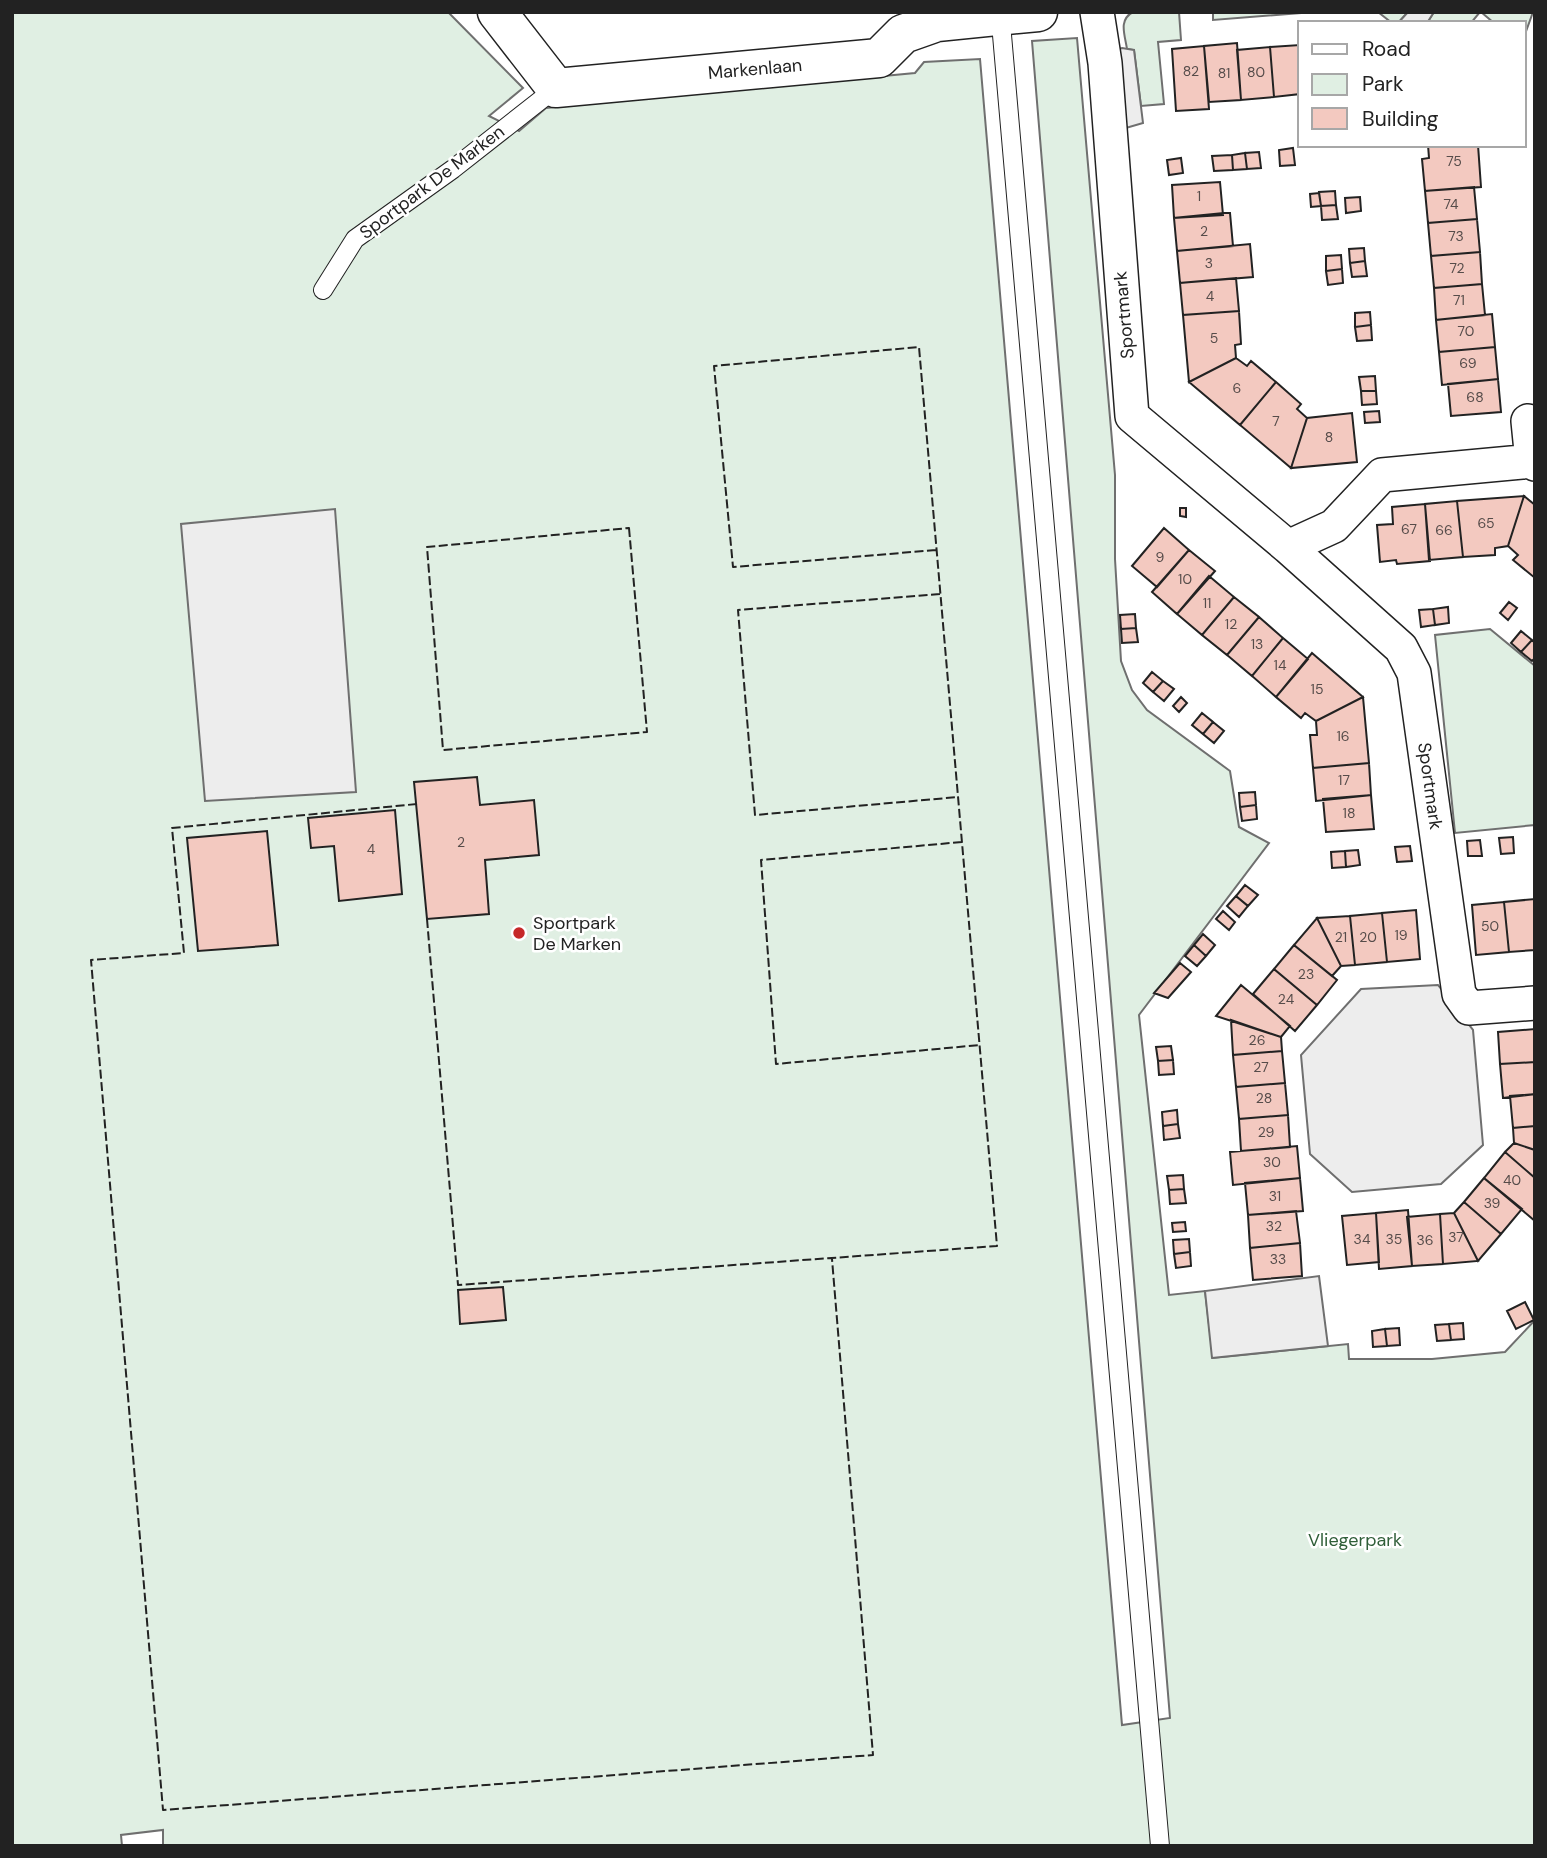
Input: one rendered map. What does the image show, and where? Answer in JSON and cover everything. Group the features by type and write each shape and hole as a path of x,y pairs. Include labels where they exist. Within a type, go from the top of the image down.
{"street":[{"path":"497,12 556,88"},
{"name":"Markenlaan","path":"556,88 879,58 902,23 1038,12"},
{"name":"Sportmark","path":"1097,12 1105,63 1132,416 1288,547 1401,648 1414,673 1459,994 1469,1008 1535,1003"},
{"path":"1288,547 1334,526 1382,475 1534,463 1528,421"}],"lane":[{"path":"1000,14 1160,1846"},
{"name":"Sportpark De Marken","path":"323,290 355,239 453,169 556,88"}],"green space":[{"name":"Sportpark De Marken","path":"12,12 448,12 523,88 489,116 519,131 546,108 915,73 924,62 980,59 1122,1725 1170,1718 1032,41 1077,38 1115,475 1115,559 1121,661 1132,690 1147,710 1230,771 1239,827 1269,843 1139,1015 1169,1295 1205,1291 1213,1358 1348,1344 1349,1359 1432,1359 1505,1352 1535,1320 1535,1846 163,1846 163,1830 121,1835 122,1846 12,1846"},
{"path":"1133,12 1179,12 1181,40 1158,42 1164,104 1141,106 1134,50 1127,49 1124,28 1125,19"},
{"path":"1213,12 1314,12 1213,20"},
{"path":"1378,12 1408,12 1400,21 1389,21"},
{"path":"1434,12 1480,12 1473,21 1428,21"},
{"path":"1481,12 1533,12 1526,31 1526,21 1492,21"},
{"path":"1490,629 1535,666 1535,825 1455,833 1435,635"}],"shaded area":[{"path":"1408,12 1434,12 1428,21 1400,21"},
{"path":"1122,48 1134,50 1143,123 1119,130 1111,52"},
{"path":"335,509 356,792 205,801 181,524"},
{"path":"1438,985 1473,1030 1483,1145 1441,1184 1352,1192 1310,1154 1301,1055 1361,989"},
{"path":"1319,1276 1328,1346 1212,1358 1205,1291"}],"building":[{"path":"1237,43 1241,100 1209,102 1204,46"},
{"path":"1298,45 1298,94 1274,97 1270,47"},
{"path":"1204,46 1209,109 1176,111 1172,49"},
{"path":"1270,47 1274,97 1241,100 1237,50"},
{"path":"1428,147 1478,147 1481,187 1425,191 1422,159 1429,158"},
{"path":"1293,148 1295,165 1280,166 1279,150"},
{"path":"1259,152 1261,168 1247,169 1245,153"},
{"path":"1245,153 1247,169 1233,170 1232,155"},
{"path":"1232,155 1233,170 1214,171 1212,156"},
{"path":"1181,158 1183,173 1169,175 1167,160"},
{"path":"1220,182 1223,215 1174,218 1172,185"},
{"path":"1474,187 1477,219 1428,223 1425,191"},
{"path":"1335,191 1336,205 1321,206 1319,192"},
{"path":"1319,193 1321,206 1311,207 1310,194"},
{"path":"1360,197 1361,211 1346,213 1345,198"},
{"path":"1336,205 1338,219 1322,220 1321,206"},
{"path":"1230,213 1233,246 1177,251 1174,218"},
{"path":"1477,219 1480,252 1431,256 1428,223"},
{"path":"1250,244 1253,277 1180,283 1177,251"},
{"path":"1364,248 1365,261 1350,263 1349,249"},
{"path":"1480,252 1482,284 1434,288 1431,256"},
{"path":"1341,255 1342,269 1326,271 1326,256"},
{"path":"1365,261 1367,276 1352,277 1350,263"},
{"path":"1342,269 1343,283 1328,285 1326,271"},
{"path":"1236,278 1239,311 1183,315 1180,283"},
{"path":"1482,284 1485,315 1436,320 1434,288"},
{"path":"1239,311 1241,344 1235,345 1236,358 1189,382 1183,315"},
{"path":"1370,312 1371,325 1355,327 1355,313"},
{"path":"1492,314 1495,347 1439,352 1436,320"},
{"path":"1371,325 1372,340 1357,341 1355,327"},
{"path":"1495,347 1498,379 1442,385 1439,352"},
{"path":"1236,358 1247,366 1251,361 1276,382 1240,425 1189,382"},
{"path":"1375,376 1376,391 1361,391 1359,377"},
{"path":"1498,379 1501,412 1451,416 1448,384"},
{"path":"1276,382 1301,404 1297,409 1307,418 1291,468 1240,425"},
{"path":"1361,391 1376,391 1377,404 1362,405"},
{"path":"1379,411 1380,422 1365,423 1364,412"},
{"path":"1352,413 1357,462 1291,468 1307,418"},
{"path":"1524,496 1508,546 1495,548 1495,555 1463,557 1457,501"},
{"path":"1524,496 1535,505 1535,578 1513,560 1518,555 1508,546"},
{"path":"1457,501 1463,557 1429,560 1425,504"},
{"path":"1425,504 1430,561 1397,564 1396,560 1380,562 1377,525 1393,524 1392,507"},
{"path":"1180,508 1186,508 1186,517 1180,516"},
{"path":"1164,528 1189,550 1157,587 1132,566"},
{"path":"1189,550 1215,571 1177,614 1152,592"},
{"path":"1209,576 1234,597 1202,635 1177,614"},
{"path":"1234,597 1259,617 1227,655 1202,635"},
{"path":"1509,602 1517,608 1508,620 1500,613"},
{"path":"1448,607 1449,623 1435,625 1433,609"},
{"path":"1433,609 1435,625 1421,627 1419,610"},
{"path":"1135,614 1136,628 1121,629 1120,615"},
{"path":"1259,617 1283,638 1252,676 1227,655"},
{"path":"1136,628 1138,642 1122,643 1121,629"},
{"path":"1521,631 1532,640 1521,652 1511,643"},
{"path":"1283,638 1308,659 1276,697 1252,676"},
{"path":"1532,640 1535,643 1535,658 1532,661 1521,652"},
{"path":"1312,653 1363,697 1316,721 1305,713 1301,718 1276,697"},
{"path":"1152,672 1163,681 1153,692 1143,683"},
{"path":"1163,681 1174,689 1164,701 1153,692"},
{"path":"1181,697 1187,703 1179,712 1173,706"},
{"path":"1363,697 1369,763 1313,768 1310,735 1317,735 1316,721"},
{"path":"1202,713 1213,722 1203,734 1192,725"},
{"path":"1213,722 1224,731 1214,743 1203,734"},
{"path":"1369,763 1371,795 1316,801 1313,768"},
{"path":"477,777 480,805 534,800 539,855 485,860 489,914 427,919 414,782"},
{"path":"1255,792 1256,805 1240,807 1239,793"},
{"path":"1371,795 1374,829 1326,832 1323,799"},
{"path":"1256,805 1257,819 1242,821 1240,807"},
{"path":"395,810 402,894 339,901 334,846 311,848 308,818"},
{"path":"267,831 278,945 198,951 187,838"},
{"path":"1513,837 1514,853 1501,854 1499,838"},
{"path":"1480,840 1482,856 1468,856 1467,841"},
{"path":"1410,846 1412,861 1397,862 1395,847"},
{"path":"1358,850 1360,865 1346,867 1345,851"},
{"path":"1345,851 1346,867 1332,868 1331,852"},
{"path":"1245,885 1258,895 1248,906 1236,896"},
{"path":"1236,896 1248,906 1239,917 1227,906"},
{"path":"1535,899 1535,950 1509,952 1504,902"},
{"path":"1504,902 1509,952 1476,955 1472,905"},
{"path":"1416,910 1420,959 1387,962 1382,913"},
{"path":"1223,911 1235,922 1229,930 1216,919"},
{"path":"1382,913 1387,962 1355,965 1350,916"},
{"path":"1350,916 1355,965 1341,966 1317,918"},
{"path":"1317,918 1341,966 1332,976 1294,945"},
{"path":"1203,934 1215,945 1206,956 1194,945"},
{"path":"1194,945 1206,956 1197,966 1185,956"},
{"path":"1294,945 1337,980 1317,1005 1274,969"},
{"path":"1180,963 1191,972 1168,998 1154,993"},
{"path":"1274,969 1317,1005 1295,1031 1253,994"},
{"path":"1241,985 1290,1026 1281,1037 1216,1016"},
{"path":"1231,1020 1281,1037 1282,1051 1233,1055"},
{"path":"1535,1029 1535,1062 1500,1064 1498,1032"},
{"path":"1171,1046 1173,1060 1158,1061 1156,1047"},
{"path":"1282,1051 1285,1083 1236,1087 1233,1055"},
{"path":"1173,1060 1174,1074 1159,1075 1158,1061"},
{"path":"1535,1062 1535,1094 1503,1098 1500,1064"},
{"path":"1285,1083 1288,1115 1239,1119 1236,1087"},
{"path":"1535,1094 1535,1126 1513,1128 1510,1096"},
{"path":"1177,1110 1178,1124 1163,1126 1162,1112"},
{"path":"1288,1115 1290,1147 1241,1151 1239,1119"},
{"path":"1178,1124 1180,1138 1164,1140 1163,1126"},
{"path":"1535,1126 1535,1150 1514,1143 1513,1128"},
{"path":"1514,1143 1535,1150 1535,1178 1505,1152"},
{"path":"1297,1146 1300,1178 1233,1185 1230,1152"},
{"path":"1505,1152 1535,1178 1535,1221 1484,1178"},
{"path":"1183,1175 1184,1189 1169,1190 1167,1176"},
{"path":"1300,1178 1303,1211 1248,1215 1245,1183"},
{"path":"1484,1178 1522,1209 1501,1234 1464,1202"},
{"path":"1184,1189 1186,1203 1170,1204 1169,1190"},
{"path":"1464,1202 1501,1234 1478,1261 1454,1213"},
{"path":"1408,1210 1412,1266 1379,1269 1376,1213"},
{"path":"1296,1211 1300,1243 1250,1248 1248,1215"},
{"path":"1376,1213 1379,1262 1347,1265 1342,1216"},
{"path":"1454,1213 1478,1261 1443,1264 1440,1214"},
{"path":"1440,1214 1443,1264 1412,1266 1407,1217"},
{"path":"1185,1222 1186,1231 1173,1232 1172,1223"},
{"path":"1189,1239 1190,1252 1174,1254 1173,1240"},
{"path":"1300,1243 1302,1276 1253,1280 1250,1248"},
{"path":"1190,1252 1191,1266 1176,1268 1174,1254"},
{"path":"503,1287 506,1320 460,1324 458,1290"},
{"path":"1525,1302 1534,1320 1516,1329 1507,1311"},
{"path":"1463,1323 1464,1339 1451,1340 1449,1324"},
{"path":"1449,1324 1451,1340 1437,1341 1435,1325"},
{"path":"1399,1328 1400,1345 1387,1346 1385,1329"},
{"path":"1385,1329 1387,1346 1373,1347 1372,1331"}],"fence":[{"path":"427,919 458,1285 997,1246 919,347 714,366 733,567 936,550"},
{"path":"629,528 647,732 443,750 427,547 629,528"},
{"path":"940,594 738,610 755,815 958,797"},
{"path":"417,804 172,828 184,953 91,960 163,1810 873,1755 832,1259"},
{"path":"962,842 761,860 776,1064 980,1045"}],"place":[{"name":"Sportpark De Marken","path":"519,933"}],"park label":[{"name":"Vliegerpark","path":"1355,1540"}]}
